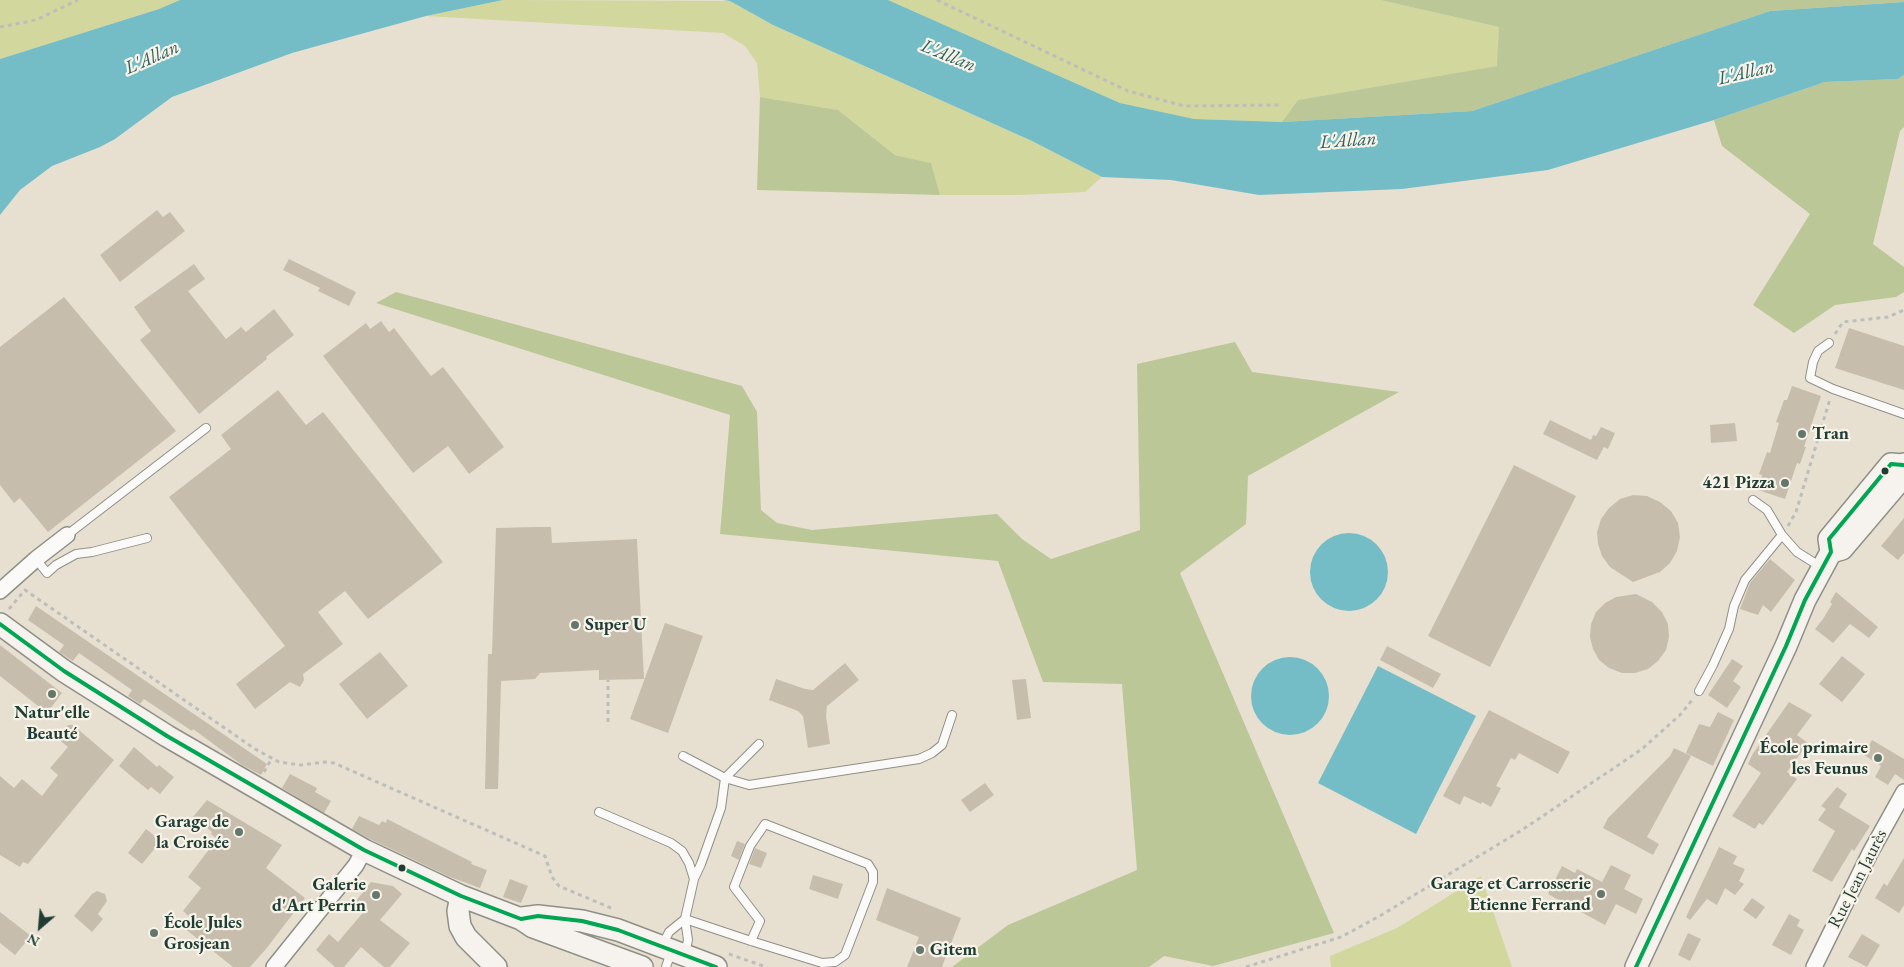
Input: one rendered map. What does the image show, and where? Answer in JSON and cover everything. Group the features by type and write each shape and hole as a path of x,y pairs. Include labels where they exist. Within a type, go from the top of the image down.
{"main road":[{"path":"1636,967 1826,560 1829,539 1891,464 1904,464"},
{"path":"3,615 72,676 254,788 364,850 461,896 520,919 533,927 642,967"},
{"path":"461,896 458,911 460,926 466,937 496,967"},
{"path":"520,919 538,916 582,921 618,930 672,954 720,960"}],"street":[{"path":"0,591 67,535"},
{"name":"Rue Jean Jaurès","path":"1814,967 1870,853 1904,792"},
{"path":"274,967 356,865 364,850"}],"lane":[{"path":"1829,344 1818,351 1812,362 1810,378 1833,389 1904,414"},
{"path":"67,535 206,428"},
{"path":"1753,500 1767,510 1782,535 1798,552 1826,560"},
{"path":"1699,691 1729,629 1734,606 1745,580 1782,535"},
{"path":"36,559 47,573 56,565 76,554 92,552 147,538"},
{"path":"683,756 725,778 748,785 919,759 932,753 942,745 952,715"},
{"path":"672,954 688,940 685,919 694,879 721,808 725,778 758,744"},
{"path":"599,812 671,843 682,851 690,863 694,879"},
{"path":"685,919 751,941 822,963 835,962 845,955 873,882 873,872 868,864 765,824 750,846 734,887 760,920 751,941"},
{"path":"672,954 669,932 685,919"}],"path":[{"path":"0,28 36,20 78,0"},
{"path":"937,0 1128,91 1184,106 1280,105"},
{"path":"1829,344 1843,322 1888,317 1904,310"},
{"path":"1782,535 1796,512 1833,389"},
{"path":"3,615 10,610 25,590 255,749 279,762 300,765 325,762 334,763 545,856 552,877 559,886 614,909"},
{"path":"608,680 608,722"},
{"path":"1246,967 1341,937 1378,917 1513,835 1642,749 1680,715 1699,691"},
{"path":"720,960 766,967"}],"green space":[{"path":"0,0 180,0 159,9 0,59"},
{"path":"503,0 730,1 773,25 1032,141 1102,177 1085,192 1019,195 940,195 931,163 895,155 838,110 760,97 757,63 745,46 723,33 426,16"},
{"path":"888,0 1380,0 1499,27 1498,66 1298,100 1282,122 1193,119 1120,103"},
{"path":"1380,0 1904,0 1904,2 1770,11 1472,111 1282,122 1298,100 1497,66 1499,27"},
{"path":"1904,75 1904,127 1900,131 1873,244 1904,267 1904,292 1896,297 1835,305 1794,333 1753,305 1810,214 1722,146 1714,120 1825,82 1898,79"},
{"path":"760,97 838,110 895,155 931,163 940,195 757,190"},
{"path":"396,292 742,386 757,412 761,510 777,523 812,530 997,514 1022,539 1051,559 1140,530 1137,364 1235,342 1252,372 1399,392 1248,476 1246,524 1180,573 1334,933 1213,966 1164,956 1149,967 952,967 1008,925 1137,870 1122,684 1043,682 998,561 720,534 730,415 376,303"},
{"path":"1481,876 1512,967 1331,967 1330,956 1397,928"}],"water":[{"name":"L'Allan","path":"180,0 503,0 426,16 292,53 172,97 115,139 52,166 20,190 0,215 0,59 159,9"},
{"name":"L'Allan","path":"723,0 888,0 1120,103 1194,119 1282,122 1472,111 1770,11 1904,2 1904,75 1898,79 1825,82 1714,120 1548,170 1402,189 1259,195 1171,180 1102,177 1032,141 773,25 730,1"},
{"path":"1349,533 1364,536 1377,544 1385,557 1388,572 1385,587 1377,600 1364,608 1349,611 1334,608 1321,600 1313,587 1310,572 1313,557 1321,544 1334,536"},
{"path":"1290,657 1305,660 1318,668 1326,681 1329,696 1326,711 1318,724 1305,732 1290,735 1275,732 1262,724 1254,711 1251,696 1254,681 1262,668 1275,660"},
{"path":"1378,666 1476,716 1416,834 1318,783"}],"building":[{"path":"157,210 163,217 170,212 185,231 120,282 100,255"},
{"path":"289,259 356,292 349,306 318,291 320,288 283,270"},
{"path":"194,264 205,279 188,291 226,339 241,327 246,332 274,309 294,335 199,414 140,340 151,331 134,307"},
{"path":"64,297 176,431 48,532 20,498 14,503 0,485 0,347"},
{"path":"381,321 389,332 394,328 431,376 443,367 504,447 469,474 448,446 413,473 323,356 366,323 370,329"},
{"path":"1849,328 1904,346 1904,390 1835,368"},
{"path":"1792,386 1821,396 1804,447 1806,447 1800,464 1797,463 1785,499 1758,490 1762,475 1759,474 1767,452 1770,453 1779,423 1776,422 1784,400 1787,400"},
{"path":"278,390 306,425 323,412 443,562 368,619 345,591 318,612 343,644 303,674 304,680 300,687 290,682 255,709 236,684 285,646 169,497 231,449 221,435"},
{"path":"1550,420 1591,440 1593,435 1596,436 1601,427 1615,433 1608,449 1604,447 1597,460 1543,434"},
{"path":"1735,423 1737,441 1711,443 1710,425"},
{"path":"1514,465 1576,496 1490,667 1428,636"},
{"path":"1633,495 1647,496 1660,502 1671,511 1678,523 1680,537 1677,551 1670,563 1660,572 1633,582 1610,567 1602,556 1597,532 1601,519 1609,508 1620,499"},
{"path":"1904,518 1904,553 1898,560 1881,546"},
{"path":"551,527 552,543 637,539 644,679 599,680 599,670 540,673 535,679 501,681 498,789 485,789 488,654 492,654 496,528"},
{"path":"1770,559 1795,580 1771,612 1763,605 1758,615 1740,609 1750,583"},
{"path":"1836,592 1878,627 1869,638 1850,624 1833,643 1815,629 1832,604 1830,602"},
{"path":"1636,594 1652,602 1662,612 1668,624 1669,637 1666,650 1658,661 1648,669 1635,673 1622,673 1609,668 1599,660 1593,649 1590,637 1591,624 1596,612 1605,603 1616,597"},
{"path":"36,606 267,764 261,775 242,765 193,729 192,731 144,699 140,704 128,696 132,690 79,653 73,661 59,652 64,645 28,620"},
{"path":"665,623 703,636 668,733 630,719"},
{"path":"0,645 62,693 47,713 0,676"},
{"path":"1387,646 1441,674 1433,688 1380,660"},
{"path":"380,652 408,686 367,719 339,684"},
{"path":"1842,656 1865,674 1842,702 1819,684"},
{"path":"1732,659 1743,666 1733,681 1741,687 1727,708 1708,695"},
{"path":"845,663 859,680 827,706 826,716 830,744 808,748 803,716 798,711 769,700 776,679 813,690"},
{"path":"1026,679 1031,718 1017,720 1012,680"},
{"path":"1789,702 1812,715 1797,735 1808,743 1787,772 1797,779 1763,825 1759,823 1755,829 1732,816 1761,773 1748,764 1752,755"},
{"path":"1489,710 1570,752 1558,774 1519,753 1515,760 1511,758 1496,786 1501,788 1491,807 1464,796 1460,805 1443,796"},
{"path":"1718,712 1734,720 1713,766 1686,753 1699,724 1710,727"},
{"path":"68,725 73,725 114,760 28,864 23,862 20,867 0,855 0,776 14,788 22,779 42,796 58,775 50,768 68,747 57,738"},
{"path":"1872,740 1904,759 1904,780 1895,774 1888,785 1875,777 1881,766 1864,755"},
{"path":"134,747 157,767 159,765 174,777 160,794 151,787 148,790 119,766"},
{"path":"1674,748 1691,756 1647,837 1659,844 1653,855 1603,828 1608,818 1670,756"},
{"path":"290,774 317,788 315,792 331,801 324,813 282,788"},
{"path":"985,783 994,795 970,812 961,800"},
{"path":"1837,787 1847,794 1839,807 1870,826 1854,851 1852,849 1832,882 1812,871 1835,831 1818,820 1826,809 1821,806"},
{"path":"207,800 282,845 266,868 305,898 250,967 233,967 184,928 192,919 183,911 201,888 188,877 217,839 211,834 212,832 193,817"},
{"path":"359,816 379,825 382,821 386,823 387,819 472,862 471,864 487,870 480,888 450,877 352,829"},
{"path":"146,829 161,841 142,864 128,853"},
{"path":"737,841 745,844 739,860 731,856"},
{"path":"1719,847 1737,856 1733,864 1745,869 1739,881 1744,884 1735,895 1725,888 1717,905 1707,899 1690,920 1686,917"},
{"path":"755,848 767,853 761,868 749,864"},
{"path":"1904,858 1904,905 1899,913 1875,898 1884,883 1887,886"},
{"path":"1611,865 1631,875 1624,889 1643,899 1636,914 1616,904 1605,925 1548,894 1562,866 1575,873 1577,869 1602,882"},
{"path":"813,875 843,884 838,899 809,889"},
{"path":"510,879 528,886 521,903 503,897"},
{"path":"371,882 393,886 402,894 380,920 410,943 390,967 384,967 361,947 344,967 335,967 316,950 329,934 338,942 361,915 365,909 356,901"},
{"path":"887,888 961,918 942,967 907,967 919,937 876,920"},
{"path":"97,891 105,894 107,901 98,914 103,919 92,932 74,916 92,894"},
{"path":"1752,898 1765,907 1756,919 1743,910"},
{"path":"0,912 31,936 15,955 0,943"},
{"path":"1789,914 1800,920 1797,926 1804,930 1791,955 1772,945"},
{"path":"1688,933 1701,939 1690,961 1678,955"},
{"path":"1862,934 1880,945 1867,967 1848,957"}],"transit line":[{"path":"1636,967 1786,646 1805,600 1831,552 1829,539 1891,464 1903,465"},
{"path":"0,624 64,671 167,736 364,850 461,896 521,919 538,916 582,921 618,930 716,967"}],"place":[{"name":"Tran","path":"1802,434"},
{"name":"421 Pizza","path":"1785,483"},
{"name":"Super U","path":"575,625"},
{"name":"Natur'elle Beauté","path":"52,694"},
{"name":"École primaire les Feunus","path":"1878,758"},
{"name":"Garage de la Croisée","path":"239,832"},
{"name":"Garage et Carrosserie Etienne Ferrand","path":"1601,894"},
{"name":"Galerie d'Art Perrin","path":"376,895"},
{"name":"École Jules Grosjean","path":"154,933"},
{"name":"Gitem","path":"920,950"}]}
